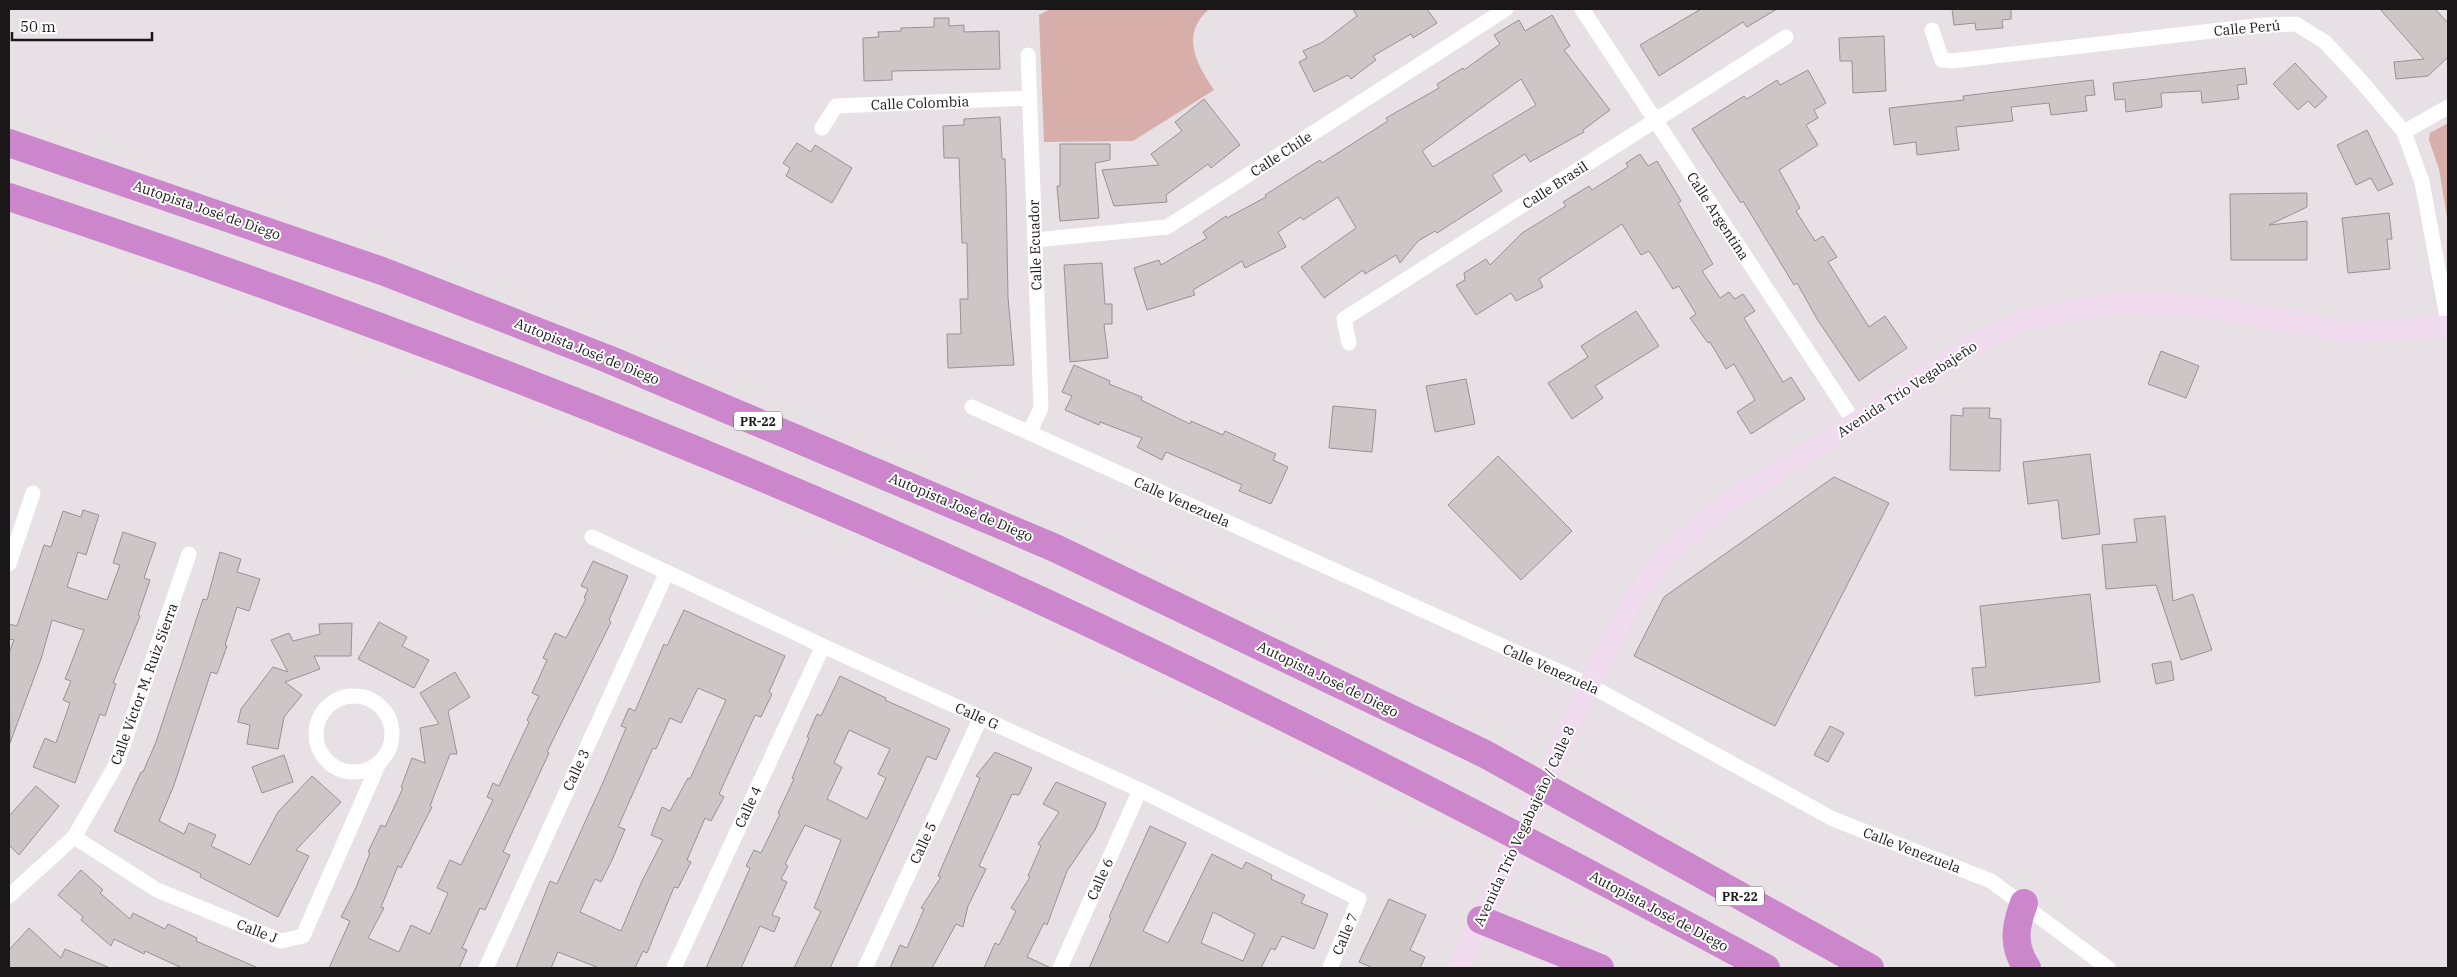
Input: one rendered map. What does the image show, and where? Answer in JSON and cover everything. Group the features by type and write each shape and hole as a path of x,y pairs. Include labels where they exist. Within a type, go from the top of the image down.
{"highway":[{"name":"Autopista José de Diego","path":"9,143 382,271 627,366 1055,548 1485,754 1870,968"},
{"name":"Autopista José de Diego","path":"9,197 144,242 359,318 577,403 821,503 1043,602 1460,805 1766,968"},
{"path":"2024,903 2017,921 2016,940 2019,957 2027,968"},
{"path":"1481,920 1600,968"}],"street":[{"name":"Calle Chile","path":"1035,240 1167,228 1506,9"},
{"name":"Calle Argentina","path":"1582,9 1855,423"},
{"name":"Calle Perú","path":"1932,30 1942,60 1952,61 2264,25 2296,24 2325,42 2404,132 2422,182 2448,322"},
{"name":"Calle Brasil","path":"1349,344 1344,319 1786,37"},
{"name":"Calle Ecuador","path":"1028,55 1041,408 1029,433"},
{"name":"Calle Colombia","path":"822,128 836,106 1030,98"},
{"path":"2404,132 2448,107"},
{"name":"Avenida Trío Vegabajeño","path":"1589,685 1636,594 1668,554 1725,504 1855,423 1967,348 2030,318 2118,303 2202,306 2348,332 2448,326"},
{"name":"Calle Venezuela","path":"972,407 1589,685 1833,820 1992,881 2024,903 2108,968"},
{"path":"9,564 33,493"},
{"name":"Calle G","path":"592,537 823,646 1140,790 1359,899"},
{"name":"Calle Víctor M. Ruiz Sierra","path":"9,896 74,837 117,763 190,554"},
{"name":"Calle 3","path":"486,968 667,572"},
{"name":"Calle 4","path":"674,968 823,646"},
{"name":"Avenida Trío Vegabajeño / Calle 8","path":"1459,968 1589,685"},
{"name":"Calle J","path":"74,837 156,890 280,941 303,936 379,764 388,754 392,741 392,728 388,715 379,705 368,698 355,696 341,698 331,704 317,724 317,741 324,758 344,771 368,770 379,764"},
{"name":"Calle 5","path":"865,968 981,718"},
{"name":"Calle 6","path":"1060,968 1140,790"},
{"name":"Calle 7","path":"1330,968 1359,899"}],"shaded area":[{"path":"1050,9 1209,9 1200,19 1193,39 1197,59 1214,90 1133,141 1044,142 1039,15"},
{"path":"2448,123 2448,224 2439,169 2429,140 2430,133"}],"building":[{"path":"1353,9 1427,9 1437,23 1413,38 1411,34 1373,56 1376,60 1351,79 1348,75 1314,92 1299,62 1307,58 1303,51 1323,42 1357,16"},
{"path":"1701,9 1777,9 1747,27 1743,22 1659,76 1640,45"},
{"path":"1952,9 2011,9 2011,19 2002,20 2003,28 1976,30 1975,23 1954,25"},
{"path":"2380,9 2435,9 2448,23 2448,57 2428,76 2396,79 2394,62 2424,59"},
{"path":"1552,15 1570,46 1564,50 1610,110 1583,130 1584,132 1530,162 1525,154 1492,175 1502,191 1437,233 1435,231 1418,241 1400,263 1396,255 1365,274 1363,270 1324,298 1301,267 1356,228 1338,197 1303,220 1301,217 1278,232 1286,247 1245,268 1242,261 1193,290 1195,295 1147,310 1134,268 1159,260 1161,265 1207,238 1203,232 1226,216 1227,218 1266,197 1265,195 1320,160 1322,163 1388,121 1386,118 1439,88 1437,84 1463,68 1464,70 1500,44 1494,35 1519,20 1525,31","holes":["1521,79 1536,105 1433,167 1422,151"]},
{"path":"934,18 949,18 949,26 964,25 964,32 999,31 1000,69 892,71 892,80 864,81 863,38 879,37 878,32 901,31 901,28 934,27"},
{"path":"1884,36 1886,91 1853,93 1852,61 1840,61 1839,38"},
{"path":"2295,63 2327,97 2315,108 2308,101 2298,110 2273,84"},
{"path":"2245,68 2247,84 2237,85 2239,99 2202,103 2201,91 2161,93 2162,107 2126,112 2125,99 2115,100 2113,83"},
{"path":"1808,70 1826,103 1814,110 1818,118 1806,125 1818,145 1779,170 1800,208 1796,211 1815,241 1823,236 1837,257 1828,262 1869,327 1885,316 1907,348 1859,381 1817,319 1797,283 1794,285 1743,201 1741,203 1692,129 1744,96 1747,99 1777,80 1780,85"},
{"path":"2093,80 2095,95 2085,96 2087,111 2051,115 2049,103 2011,107 2013,121 1956,127 1959,150 1917,155 1916,142 1894,145 1889,108 1964,100 1963,96"},
{"path":"1204,99 1240,145 1211,168 1208,164 1166,195 1167,202 1114,206 1102,170 1159,165 1151,154 1182,131 1175,122"},
{"path":"1000,117 1002,159 1005,159 1008,297 1014,365 948,368 947,334 961,334 960,299 968,299 967,243 962,243 959,158 944,158 943,126 964,125 964,119"},
{"path":"2367,130 2393,184 2378,191 2371,178 2356,185 2337,145"},
{"path":"797,143 811,152 815,145 852,168 832,203 786,176 790,168 783,163"},
{"path":"1060,144 1110,144 1110,160 1095,163 1099,218 1060,221 1057,186 1060,186"},
{"path":"1640,154 1648,166 1657,161 1681,201 1678,203 1713,264 1702,271 1720,298 1729,292 1735,299 1743,294 1755,311 1744,318 1783,382 1791,377 1805,399 1751,434 1737,412 1755,400 1734,364 1726,369 1710,342 1708,343 1690,318 1696,314 1679,286 1673,289 1649,251 1641,255 1622,224 1539,279 1543,287 1516,301 1511,293 1476,315 1456,285 1465,280 1464,273 1486,259 1490,265 1522,233 1566,206 1563,202 1589,186 1592,190 1628,167 1626,163"},
{"path":"2307,193 2307,207 2269,225 2307,221 2307,260 2231,260 2230,194"},
{"path":"2389,213 2392,239 2387,239 2390,269 2348,273 2342,218"},
{"path":"1102,263 1105,304 1112,304 1112,324 1104,324 1108,358 1070,362 1064,265"},
{"path":"1636,311 1659,346 1595,386 1603,398 1572,419 1548,383 1588,357 1581,346"},
{"path":"2161,351 2199,366 2186,398 2148,384"},
{"path":"1074,365 1110,381 1109,384 1142,397 1141,400 1190,424 1191,421 1223,435 1225,431 1276,454 1273,460 1288,467 1271,504 1239,491 1242,485 1166,452 1162,460 1137,447 1142,438 1100,422 1099,425 1065,410 1072,396 1062,392"},
{"path":"1466,379 1475,424 1435,432 1426,386"},
{"path":"1333,406 1376,410 1372,452 1329,448"},
{"path":"1963,408 1990,408 1989,418 2001,419 2000,471 1950,470 1951,415 1963,416"},
{"path":"2090,454 2100,534 2062,539 2058,500 2028,504 2023,462"},
{"path":"1498,456 1572,531 1521,580 1448,505"},
{"path":"1834,477 1889,503 1775,726 1634,656 1664,597"},
{"path":"83,510 99,515 86,555 78,552 67,587 107,600 120,565 113,563 123,532 156,543 144,578 150,580 138,615 140,616 113,683 116,684 105,716 100,714 75,783 33,767 45,738 56,743 70,703 63,700 71,681 65,679 84,630 52,620 41,659 10,743 9,653 14,640 9,639 9,624 17,626 44,545 51,547 63,511 81,517"},
{"path":"2165,516 2173,601 2193,594 2212,650 2181,660 2156,585 2106,589 2102,545 2137,542 2134,519"},
{"path":"220,552 241,559 237,572 260,579 249,611 237,607 225,645 227,646 217,674 211,672 174,785 159,821 184,834 189,823 216,835 211,846 250,865 278,812 312,776 341,802 296,850 309,856 278,917 200,877 201,874 114,831 156,742 203,599 207,600"},
{"path":"593,561 628,576 609,620 611,622 547,752 549,753 503,852 510,855 485,910 480,908 462,948 467,950 459,968 329,968 350,921 341,917 355,890 370,853 368,852 381,825 385,827 403,788 401,787 412,758 425,763 420,728 439,724 420,693 455,672 470,697 448,711 457,754 450,754 430,806 432,807 401,868 398,866 381,907 384,908 368,938 399,952 411,925 430,934 448,893 437,888 450,860 461,865 493,800 487,797 493,783 499,786 539,696 532,693 547,660 543,658 555,633 566,638 586,599 584,598 588,589 581,586"},
{"path":"2090,594 2100,682 1975,696 1972,668 1986,667 1980,606"},
{"path":"684,610 785,656 769,692 772,694 761,717 755,715 719,794 724,797 711,821 705,818 687,860 691,862 678,888 674,887 647,953 643,951 635,968 599,968 558,952 551,968 516,968 550,881 557,884 605,778 626,728 621,726 629,708 635,711 664,644 667,646","holes":["698,688 726,700 690,779 688,778 670,811 662,807 651,835 663,840 642,881 621,931 580,912 595,879 601,882 613,858 625,829 618,827 653,748 656,749 670,718 681,723"]},
{"path":"379,622 407,637 402,646 429,660 414,688 358,659"},
{"path":"352,623 351,656 314,656 320,669 285,682 302,695 284,717 278,749 247,744 250,725 238,722 241,709 273,667 288,672 271,640 289,633 293,641 320,634 319,624"},
{"path":"2171,661 2174,680 2156,684 2152,664"},
{"path":"840,676 886,698 885,700 950,729 936,760 927,756 830,968 794,968 821,911 814,908 841,840 805,825 785,864 788,866 781,879 787,882 772,915 780,918 774,932 760,926 741,968 706,968 750,868 746,866 754,850 761,853 780,814 778,813 794,779 792,778 817,714 821,716","holes":["849,730 890,749 878,774 886,778 867,819 827,799 842,767 834,763"]},
{"path":"1830,726 1844,733 1828,762 1814,755"},
{"path":"995,752 1032,768 1019,795 1012,794 979,866 986,869 968,906 963,927 956,924 932,968 890,968 900,945 907,948 924,909 921,908 941,877 938,876 980,778 976,776"},
{"path":"284,755 293,782 262,793 252,767"},
{"path":"1056,782 1106,803 1095,830 1067,871 1047,925 1044,923 1027,957 1051,968 984,968 995,943 999,945 1016,911 1011,908 1030,877 1028,876 1041,846 1038,844 1059,812 1043,804"},
{"path":"36,786 59,806 19,855 9,845 9,816"},
{"path":"1150,826 1186,843 1143,931 1168,943 1212,854 1242,869 1246,862 1272,875 1271,879 1305,895 1301,903 1328,914 1314,949 1282,936 1275,950 1271,948 1261,968 1089,968 1111,918 1109,917","holes":["1213,912 1255,934 1243,961 1201,943"]},
{"path":"81,870 103,890 100,893 130,919 133,913 165,929 168,924 197,938 196,941 258,968 182,968 145,951 144,954 114,939 111,946 81,920 83,917 58,895"},
{"path":"1389,899 1426,915 1410,950 1425,957 1420,968 1373,968 1359,962"},
{"path":"29,928 61,958 65,949 110,968 9,968 9,950"}]}
